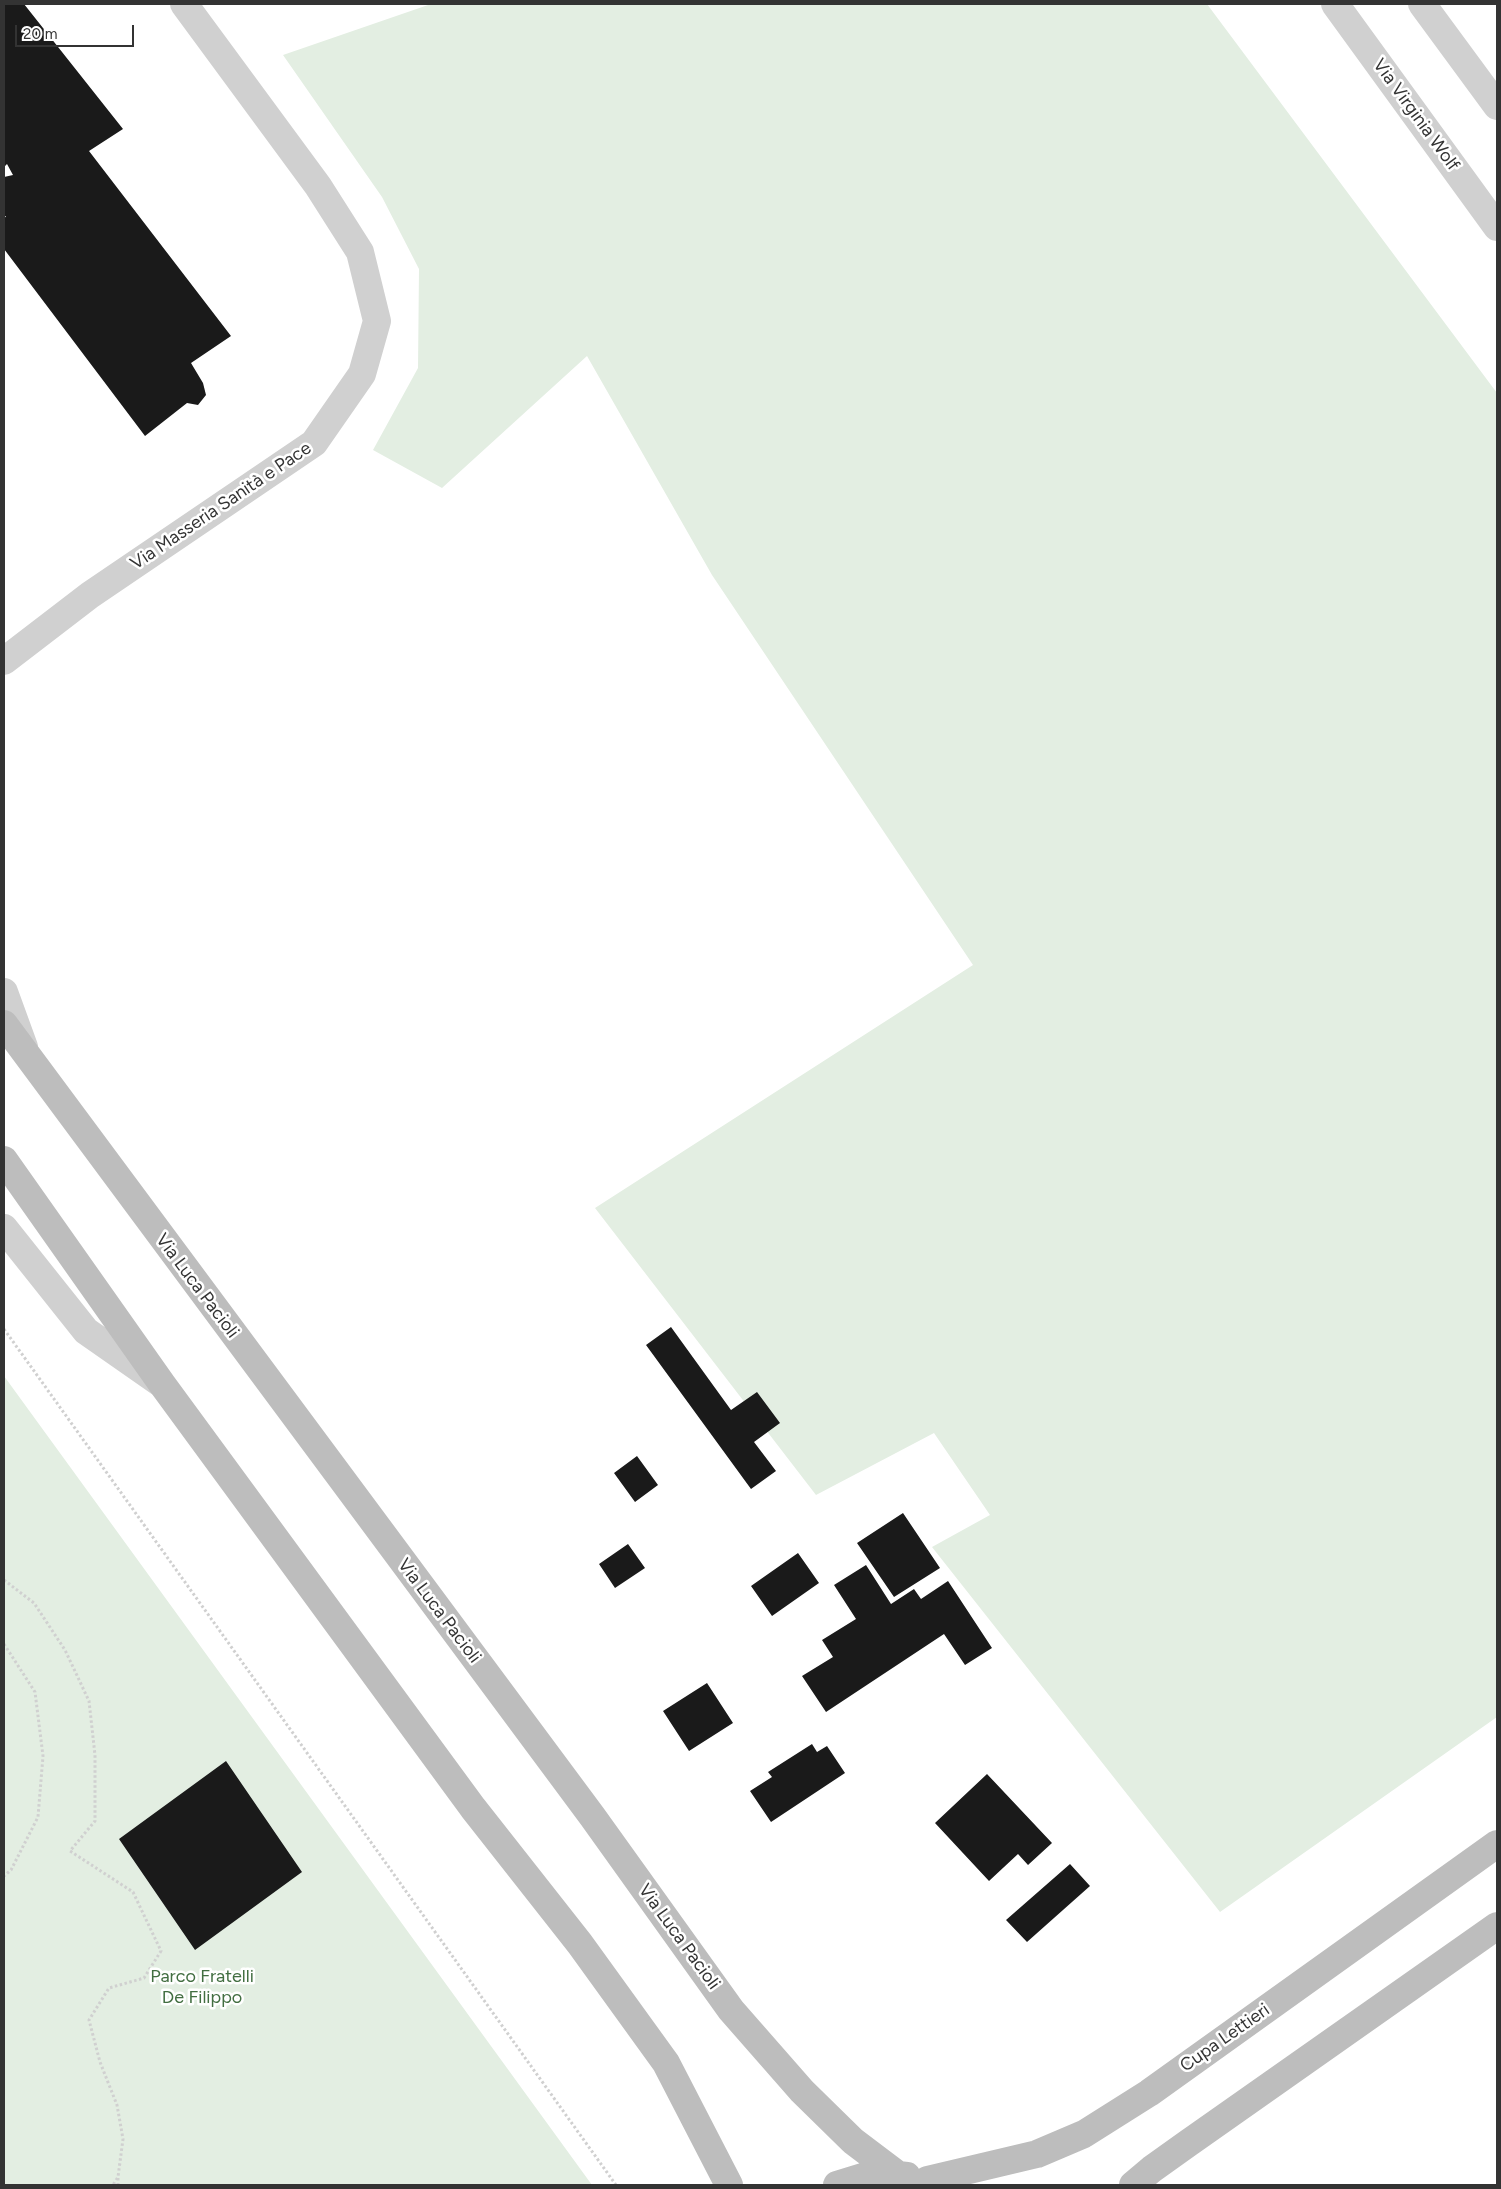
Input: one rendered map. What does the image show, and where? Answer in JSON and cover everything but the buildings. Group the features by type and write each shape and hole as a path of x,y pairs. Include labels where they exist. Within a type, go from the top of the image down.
{"main road":[{"name":"Via Luca Pacioli","path":"4,1024 592,1816 731,2010 802,2091 853,2141 898,2175"},
{"path":"4,1160 162,1384 473,1808 580,1944 666,2063 728,2185"},
{"name":"Cupa Lettieri","path":"933,2182 1037,2154 1084,2134 1149,2092 1497,1844"},
{"path":"1133,2185 1186,2144 1497,1926"},
{"path":"838,2185 862,2177 898,2175 933,2182"}],"street":[{"name":"Via Masseria Sanità e Pace","path":"4,661 90,595 314,443 362,374 377,321 360,252 318,186 184,4"},
{"name":"Via Virginia Wolf","path":"1335,4 1497,227"},
{"path":"1422,4 1497,106"},
{"path":"4,992 29,1060"},
{"path":"4,1228 86,1331 162,1384"}],"path":[{"path":"4,1329 616,2185"},
{"path":"4,1580 34,1603 65,1650 89,1700 95,1755 95,1821 70,1851 133,1892 161,1951 144,1978 109,1988 89,2020 100,2062 117,2105 123,2139 118,2185"},
{"path":"4,1644 35,1692 43,1756 38,1817 11,1870 4,1876"},
{"path":"113,2185 118,2177"}],"green space":[{"path":"431,4 1207,4 1497,393 1497,1717 1220,1912 932,1547 990,1515 934,1433 816,1495 595,1208 973,965 712,575 587,356 442,488 373,450 418,368 419,269 382,197 283,55"},
{"name":"Parco Fratelli De Filippo","path":"4,1376 592,2185 4,2185"}]}
